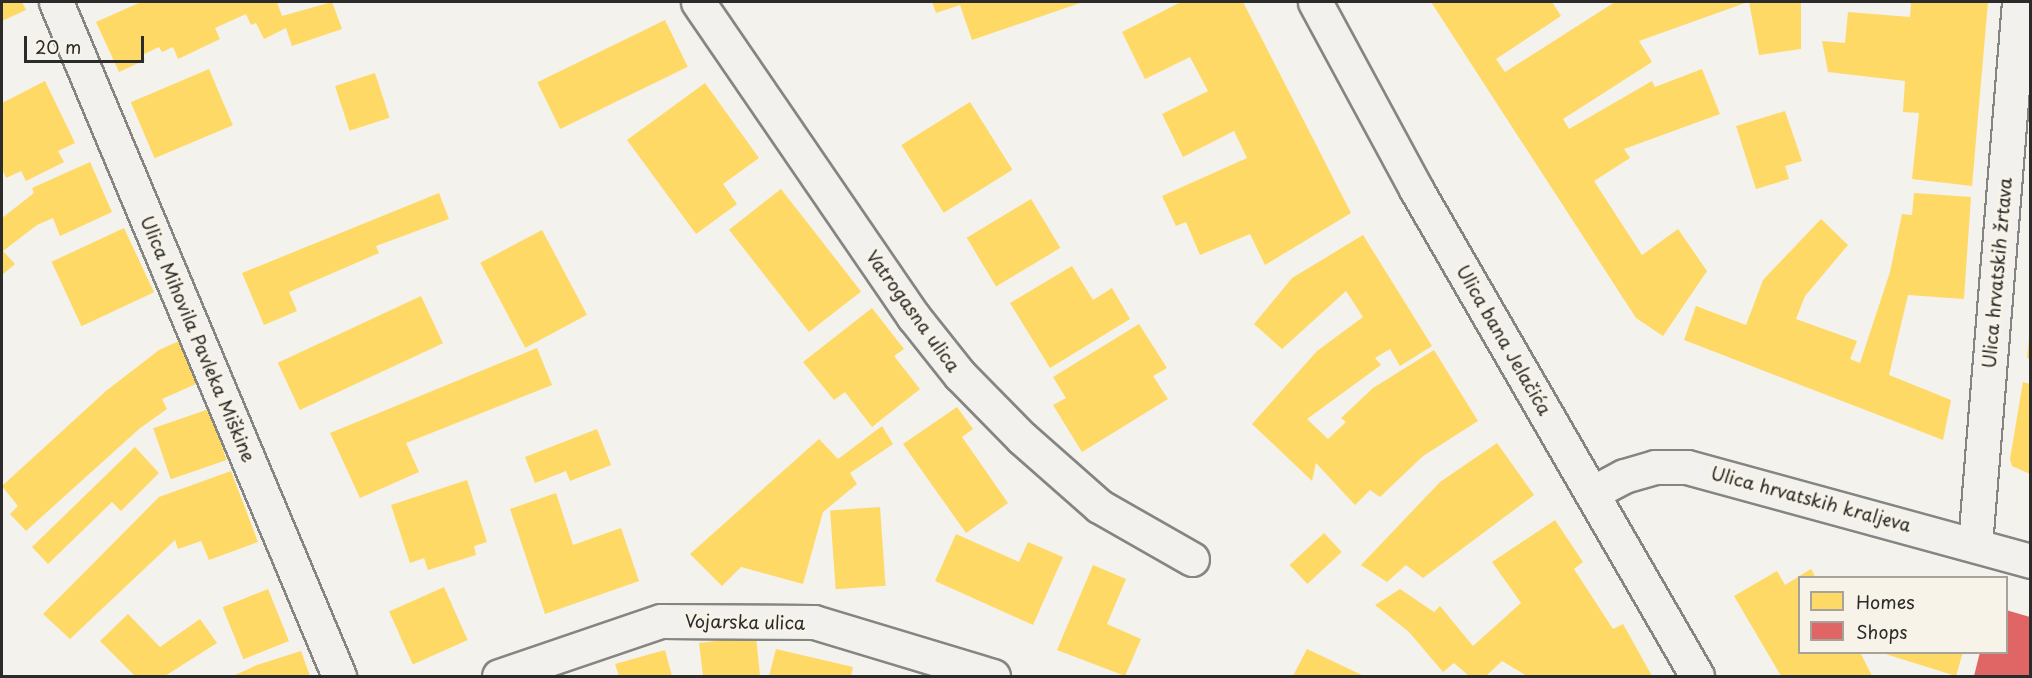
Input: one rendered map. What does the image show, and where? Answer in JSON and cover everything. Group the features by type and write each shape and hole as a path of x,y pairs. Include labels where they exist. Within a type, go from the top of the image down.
{"street":[{"name":"Ulica Mihovila Pavleka Miškine","path":"56,2 339,676"},
{"name":"Vatrogasna ulica","path":"698,2 907,306 960,375 1022,438 1099,506 1192,559"},
{"name":"Ulica bana Jelačića","path":"1315,2 1416,189 1696,676"},
{"name":"Ulica hrvatskih žrtava","path":"1975,544 2019,2"},
{"name":"Ulica hrvatskih kraljeva","path":"1592,493 1624,476 1655,467 1688,466 2031,561"},
{"name":"Vojarska ulica","path":"499,676 661,621 814,622 993,676"}],"building: Homes":[{"path":"2,2 22,2 26,10 2,21"},
{"path":"141,2 277,2 282,16 332,2 342,29 292,46 286,28 264,39 256,23 251,25 246,14 215,28 220,39 178,59 173,47 162,52 159,47 142,55 145,60 119,72 96,22"},
{"path":"932,2 1083,2 972,40 960,5 936,13"},
{"path":"1181,2 1243,2 1351,213 1265,265 1250,234 1200,255 1186,222 1176,226 1162,196 1247,158 1234,131 1183,157 1162,114 1208,91 1190,57 1145,79 1122,32"},
{"path":"1431,2 1552,2 1561,16 1496,59 1505,72 1615,2 1748,2 1639,41 1652,62 1563,119 1569,129 1652,81 1655,87 1702,69 1720,114 1624,149 1630,158 1594,181 1642,255 1678,229 1707,271 1663,336 1636,318"},
{"path":"1749,2 1801,2 1801,49 1759,55"},
{"path":"1911,2 1988,2 1972,186 1912,179 1919,113 1903,112 1905,81 1828,72 1822,41 1845,43 1848,12 1910,17"},
{"path":"665,20 688,67 560,129 537,82"},
{"path":"209,69 233,125 155,158 131,102"},
{"path":"375,73 390,118 350,131 335,86"},
{"path":"45,81 75,143 58,151 64,162 26,181 21,171 6,178 2,168 2,103"},
{"path":"705,83 759,158 723,184 737,204 696,234 627,140"},
{"path":"970,102 1012,170 944,213 901,145"},
{"path":"1785,111 1802,161 1785,166 1789,179 1756,189 1736,126"},
{"path":"90,162 112,212 60,236 53,218 37,225 3,251 15,264 2,275 2,218 34,193 32,188"},
{"path":"781,189 861,291 809,332 729,230"},
{"path":"439,193 449,219 376,246 379,253 289,292 297,311 264,325 242,273"},
{"path":"1914,193 1971,197 1964,299 1908,295 1889,375 1951,400 1943,440 1684,340 1696,306 1746,325 1763,280 1821,219 1848,245 1805,296 1796,319 1857,341 1850,359 1860,363 1890,272 1902,214 1912,215"},
{"path":"1031,199 1060,248 996,286 967,238"},
{"path":"124,228 154,292 82,326 51,262"},
{"path":"542,230 587,315 525,348 480,263"},
{"path":"1363,235 1432,346 1400,366 1390,349 1375,358 1381,365 1307,419 1328,439 1346,422 1341,418 1373,388 1434,350 1478,421 1423,456 1380,497 1370,490 1355,505 1316,463 1312,481 1252,424 1317,351 1363,317 1346,291 1282,349 1254,324 1292,278"},
{"path":"1072,266 1093,300 1112,288 1130,319 1050,368 1010,303"},
{"path":"421,296 443,343 300,410 278,363"},
{"path":"872,308 904,349 894,356 920,389 872,427 845,392 834,400 803,362"},
{"path":"1139,324 1167,368 1153,376 1168,399 1082,452 1053,405 1066,398 1053,377"},
{"path":"2030,338 2030,359 2027,358"},
{"path":"179,341 198,383 162,399 167,409 139,429 26,531 10,514 18,506 2,486 106,391 159,350"},
{"path":"537,348 552,385 406,443 419,472 360,498 330,433"},
{"path":"2023,382 2030,384 2030,474 2012,466 2010,459"},
{"path":"957,407 973,429 962,437 1008,503 966,533 903,444"},
{"path":"209,409 227,460 171,479 153,428"},
{"path":"882,426 893,444 850,473 857,484 823,512 803,584 741,567 722,586 690,554 819,439 838,459"},
{"path":"597,429 611,465 570,481 566,471 535,483 525,457"},
{"path":"1497,443 1534,495 1423,578 1406,565 1387,582 1361,565 1440,482"},
{"path":"135,447 159,473 121,511 112,502 48,564 32,547"},
{"path":"231,471 258,542 209,560 201,541 178,549 175,540 70,639 43,614 159,497"},
{"path":"467,480 487,542 474,546 476,555 428,570 424,558 410,563 391,505"},
{"path":"556,493 573,545 621,528 639,581 545,614 510,509"},
{"path":"880,507 886,586 836,589 830,510"},
{"path":"1555,520 1583,562 1574,569 1613,629 1623,624 1652,676 1527,676 1502,661 1486,676 1469,676 1454,663 1443,672 1409,632 1375,605 1400,589 1434,612 1440,606 1473,646 1521,603 1492,562"},
{"path":"1324,533 1342,552 1307,584 1290,565"},
{"path":"956,534 1019,562 1028,542 1063,557 1033,625 935,581"},
{"path":"1093,565 1126,579 1107,624 1141,639 1125,676 1057,650"},
{"path":"1811,569 1815,576 1800,576"},
{"path":"1777,571 1785,585 1798,577 1798,654 1861,654 1872,676 1781,676 1734,596"},
{"path":"444,587 468,640 413,664 389,611"},
{"path":"268,589 289,641 244,659 223,607"},
{"path":"128,614 160,647 200,619 217,643 165,676 135,676 100,641"},
{"path":"756,636 760,676 703,676 699,643"},
{"path":"776,649 853,667 851,676 769,676"},
{"path":"1307,649 1364,676 1293,676"},
{"path":"665,650 672,676 619,676 615,664"},
{"path":"301,651 310,676 233,676 257,665"},
{"path":"1885,654 1962,654 1956,676"}],"building: Shops":[{"path":"2008,611 2030,617 2030,676 1974,676 1980,654 2008,654"}]}
